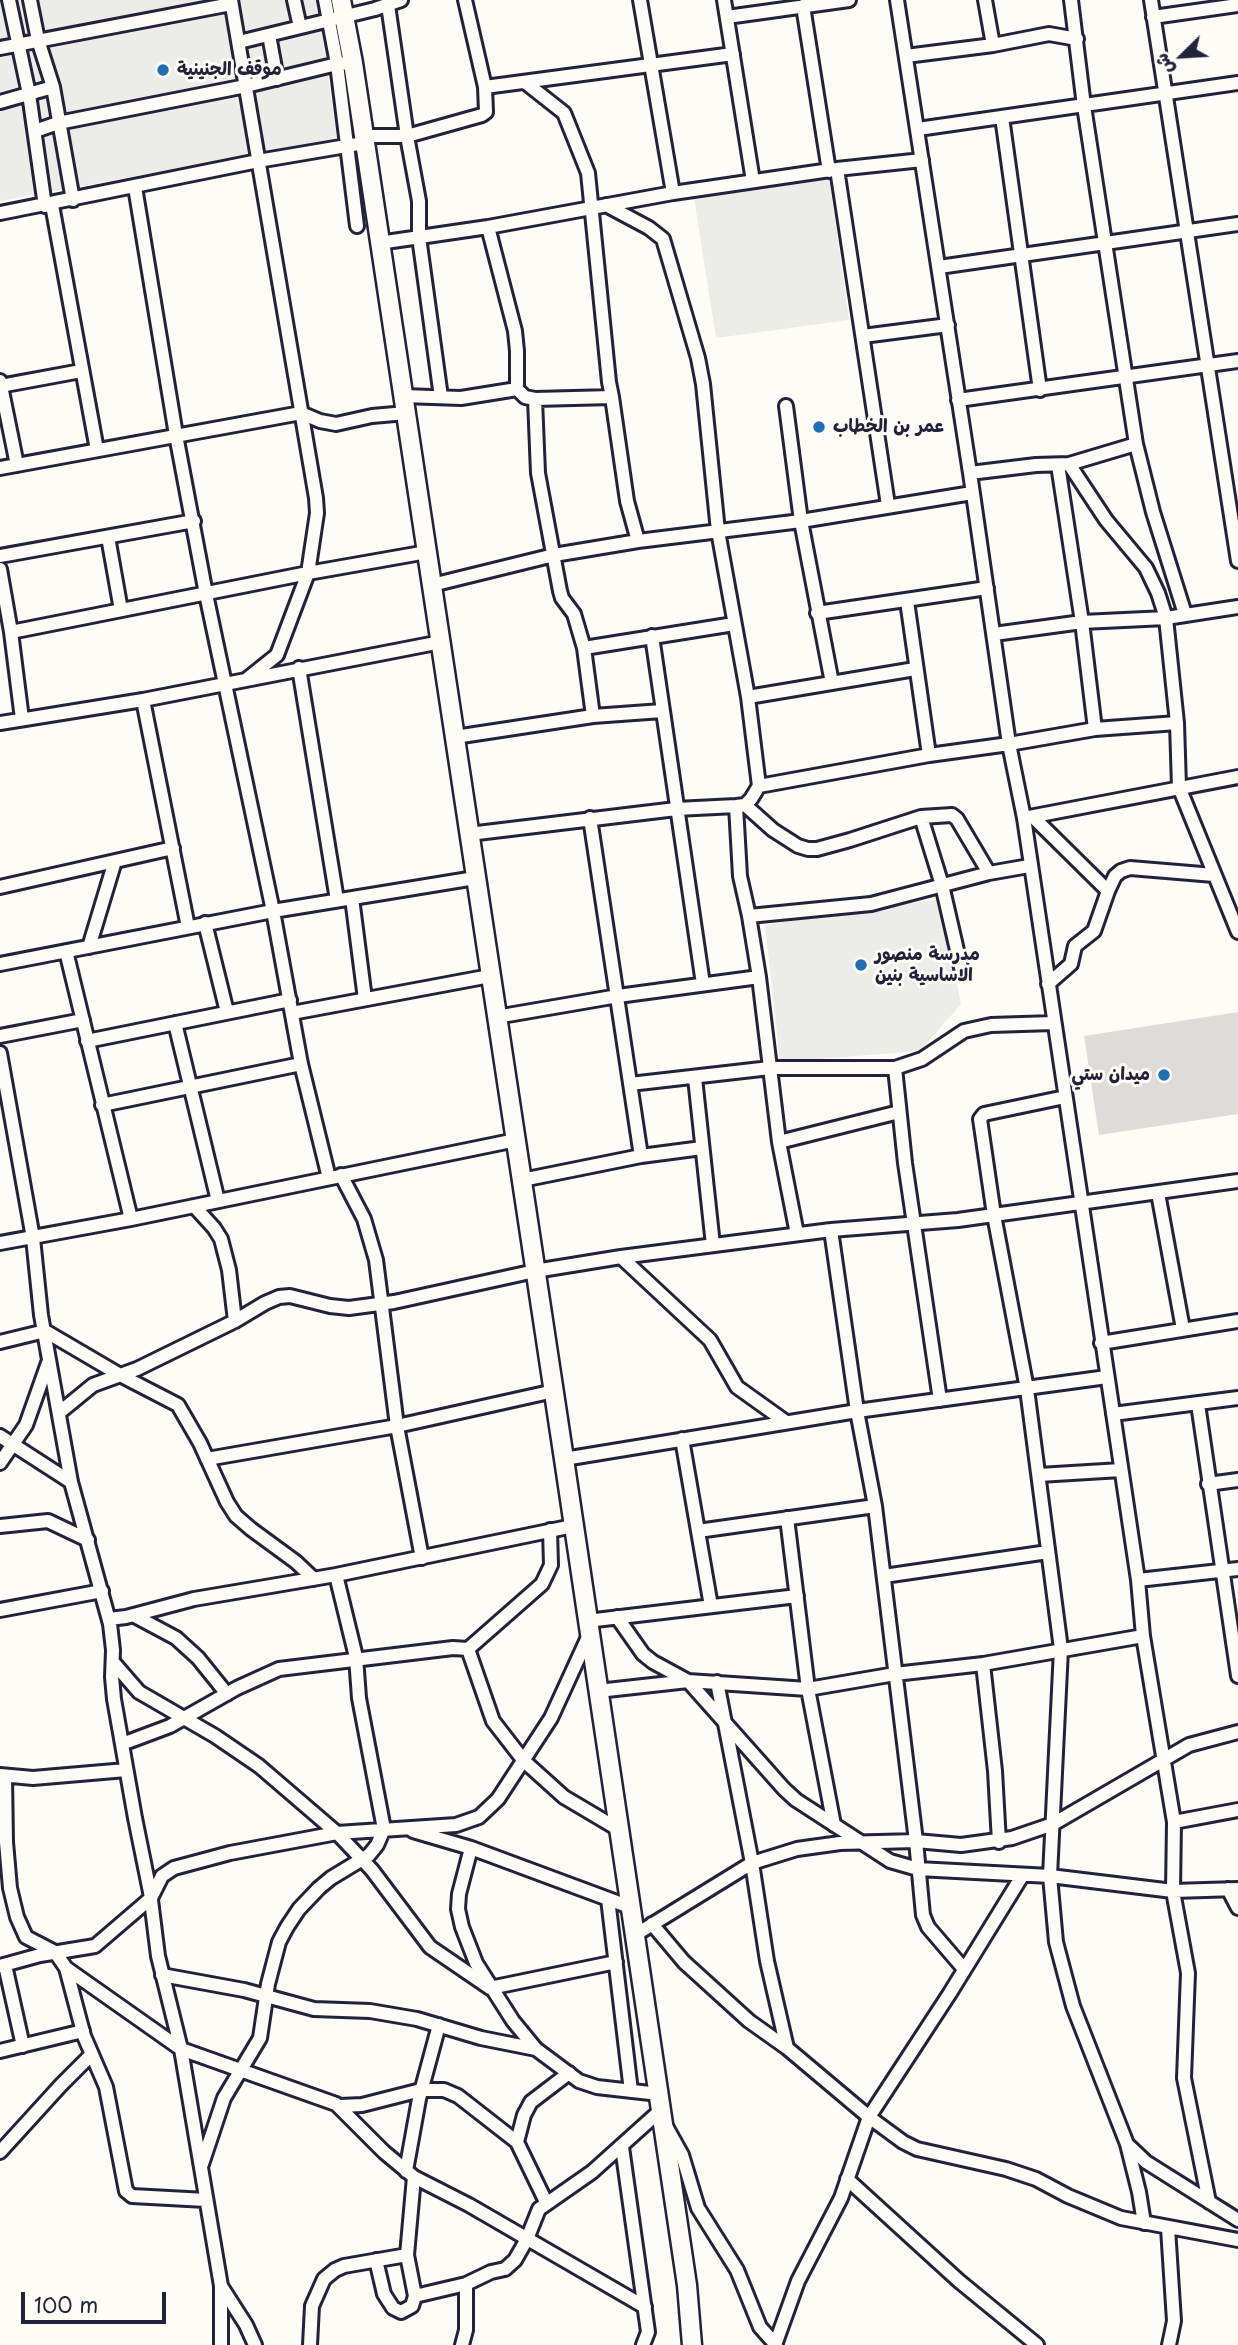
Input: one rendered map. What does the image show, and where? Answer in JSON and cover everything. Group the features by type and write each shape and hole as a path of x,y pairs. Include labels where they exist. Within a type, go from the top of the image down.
{"highway":[{"path":"338,12 358,142 379,243 441,642 661,2108 687,2285 692,2345"}],"street":[{"path":"9,0 97,450"},
{"path":"30,0 52,87 73,200"},
{"path":"294,0 300,27"},
{"path":"325,0 338,12"},
{"path":"239,42 300,27 338,12 388,5 401,0"},
{"path":"0,213 358,142 407,136 482,116 487,110 485,87 464,0"},
{"path":"640,0 673,193"},
{"path":"724,0 753,181"},
{"path":"727,17 849,0"},
{"path":"897,0 1009,744 1028,817 1029,866 1138,1580 1143,1636 1174,1822 1173,1891 1188,1973 1184,2078 1209,2202"},
{"path":"985,0 993,45"},
{"path":"1071,0 1084,106 1136,444 1153,513 1185,614"},
{"path":"1151,0 1238,561"},
{"path":"0,48 231,2 317,513 308,573 277,654 247,679"},
{"path":"1153,17 1237,3"},
{"path":"388,5 419,201 419,237 441,397"},
{"path":"803,6 863,335 888,505"},
{"path":"906,56 993,45 1049,34 1077,39"},
{"path":"269,35 277,79"},
{"path":"485,87 733,54"},
{"path":"35,131 58,123 246,86 345,63"},
{"path":"526,83 564,113 588,173 612,397 627,500 638,541"},
{"path":"918,130 1238,83"},
{"path":"0,102 52,87"},
{"path":"1002,117 1040,390"},
{"path":"358,142 358,226"},
{"path":"379,243 488,227 590,206 673,193 922,160"},
{"path":"135,187 176,435 206,594 273,911 302,1064 335,1176 357,1204 376,1260 397,1426 422,1558"},
{"path":"606,205 657,233 668,251 701,369 718,531 748,698 759,786"},
{"path":"939,267 1238,224"},
{"path":"488,227 515,331 517,389 526,397 535,398 612,397"},
{"path":"863,335 948,325"},
{"path":"958,400 1238,362"},
{"path":"17,465 0,384 81,371"},
{"path":"0,468 301,412 320,421 336,424 372,416 404,404 517,389"},
{"path":"535,398 538,473 561,594 574,614 584,648 593,716"},
{"path":"786,406 801,521 832,682"},
{"path":"970,473 1036,465 1063,465 1136,444"},
{"path":"1063,465 1146,568 1166,618 1177,723 1180,787 1238,932"},
{"path":"1063,465 1095,729"},
{"path":"432,584 554,555 638,541 801,521 972,493"},
{"path":"0,556 194,521"},
{"path":"108,537 121,610"},
{"path":"11,632 427,552"},
{"path":"0,569 22,719"},
{"path":"817,613 987,588"},
{"path":"906,601 929,755"},
{"path":"994,634 1082,622 1166,618 1238,607"},
{"path":"584,648 734,624"},
{"path":"652,636 703,984"},
{"path":"0,723 143,699 441,642"},
{"path":"299,668 337,900"},
{"path":"748,698 915,669"},
{"path":"143,699 188,927"},
{"path":"455,737 593,716 662,711"},
{"path":"797,1234 779,1142 759,977 738,858 741,805 759,786 929,755 1095,729 1177,723"},
{"path":"1028,817 1238,778"},
{"path":"469,834 590,818 741,805 797,846 817,849 921,817 948,814 955,817 989,873"},
{"path":"921,817 942,885 962,972"},
{"path":"1028,817 1108,891"},
{"path":"590,818 641,1156"},
{"path":"0,887 173,848"},
{"path":"89,947 115,861"},
{"path":"749,916 871,904 989,873 1029,866"},
{"path":"1048,984 1071,964 1075,946 1094,931 1115,876 1130,868 1214,875"},
{"path":"0,964 205,923 475,878"},
{"path":"352,898 365,999"},
{"path":"205,923 227,1012"},
{"path":"66,951 131,1219"},
{"path":"87,1041 227,1012 365,999 490,976"},
{"path":"496,1017 618,996 759,977"},
{"path":"0,1036 83,1020"},
{"path":"175,1023 218,1201"},
{"path":"630,1084 770,1068 895,1069 922,1059 964,1031 991,1025 1053,1023"},
{"path":"0,1053 33,1238 45,1331 71,1482 109,1619 114,1699 151,1898 162,1975 181,2049 220,2286 221,2345"},
{"path":"102,1105 302,1064"},
{"path":"895,1069 940,1400"},
{"path":"695,1078 713,1245"},
{"path":"1065,1097 980,1117 994,1215 1027,1389 1061,1649 1054,1824 1049,1876 1056,1942 1063,1973 1096,2067 1127,2144 1144,2223"},
{"path":"779,1142 899,1112"},
{"path":"0,1243 131,1219 516,1140"},
{"path":"522,1180 641,1156 702,1148"},
{"path":"60,1412 93,1385 120,1376 235,1321 265,1303 290,1296 349,1308 382,1304 535,1270 621,1257 831,1230 994,1215 1238,1181"},
{"path":"1158,1193 1183,1329"},
{"path":"194,1206 219,1233 230,1278 235,1321"},
{"path":"831,1230 857,1412 875,1506 923,1915 929,1927 964,1969"},
{"path":"621,1257 710,1340 737,1387 786,1422"},
{"path":"1101,1343 1238,1321"},
{"path":"0,1342 45,1331 120,1376 177,1405 190,1424 236,1516 314,1579"},
{"path":"0,1463 26,1425 50,1359"},
{"path":"564,1459 786,1422 1107,1377"},
{"path":"207,1458 397,1426 554,1391"},
{"path":"1113,1414 1238,1398"},
{"path":"1198,1404 1208,1484 1236,1647 1238,1676"},
{"path":"0,1436 71,1482"},
{"path":"682,1439 711,1606"},
{"path":"1039,1475 1121,1470"},
{"path":"1208,1484 1238,1480"},
{"path":"698,1531 875,1506"},
{"path":"787,1518 808,1689 834,1825"},
{"path":"0,1526 48,1521 88,1540"},
{"path":"109,1619 573,1526"},
{"path":"122,1744 160,1730 279,1669 453,1648 468,1649 542,1584 551,1565 550,1530"},
{"path":"884,1576 1048,1552"},
{"path":"1138,1580 1238,1569"},
{"path":"201,2167 222,2101 260,2038 279,1942 299,1909 331,1878 363,1860 377,1845 384,1829 359,1698 357,1661 337,1575"},
{"path":"0,1610 103,1591"},
{"path":"23,2046 2,1965 55,1952 95,1946 151,1898 162,1876 174,1868 230,1853 337,1833 471,1821 499,1800 524,1761 562,1697 588,1628 617,1617 797,1595"},
{"path":"133,1615 176,1638 198,1658 227,1694"},
{"path":"617,1617 647,1658 688,1681 784,1789 890,1861 918,1869 1049,1876 1173,1891 1233,1889 1238,1908"},
{"path":"598,1691 688,1681 808,1689 895,1674 983,1664 1143,1636"},
{"path":"468,1649 493,1721 524,1761 564,1797 618,1829"},
{"path":"113,1662 136,1690 259,1766 337,1833 400,1904 430,1947 490,1988 616,1962"},
{"path":"983,1664 995,1771 999,1842"},
{"path":"717,1682 752,1863 767,1961 787,2048"},
{"path":"635,1935 752,1863 797,1849 840,1843 916,1841 961,1845 999,1842 1054,1824 1195,1743 1238,1732"},
{"path":"127,1770 33,1778 2,1776 10,1888 26,1937 55,1952 66,1968 91,2055 106,2087 119,2146 124,2187 128,2195 206,2200"},
{"path":"1174,1822 1238,1810"},
{"path":"402,1828 471,1848 630,1907"},
{"path":"471,1848 459,1894 459,1917 471,1952 490,1988 536,2049 579,2081 597,2087 631,2091 661,2108 682,2155 698,2208 737,2270 760,2327 776,2345 798,2281 841,2198 869,2117 1023,1876"},
{"path":"0,1890 15,1908"},
{"path":"608,1899 631,2091"},
{"path":"652,1924 684,1962 749,2021 787,2048 903,2142 917,2149 1006,2169 1036,2179 1121,2218 1238,2240"},
{"path":"66,1968 181,2049 340,2106 362,2105 421,2090 444,2090 458,2096 517,2142 546,2202"},
{"path":"162,1975 267,1995 314,2009 370,2011 417,2019 481,2038 536,2049"},
{"path":"376,2260 384,2294 397,2312 412,2306 415,2296 407,2255 410,2174 421,2090 439,2025"},
{"path":"0,2050 83,2031"},
{"path":"0,2151 91,2055"},
{"path":"517,2142 524,2115 531,2102 569,2073"},
{"path":"340,2106 384,2152 410,2174 645,2307"},
{"path":"415,2296 466,2284 491,2272 505,2269 515,2260 527,2239 539,2208 592,2172 661,2108"},
{"path":"1127,2144 1146,2162 1238,2220"},
{"path":"622,2147 648,2332 643,2345"},
{"path":"847,2179 959,2281 1037,2345"},
{"path":"1168,2228 1174,2320 1169,2345"},
{"path":"310,2345 312,2306 324,2279 344,2266 407,2255"},
{"path":"462,2345 466,2330 466,2284"},
{"path":"220,2286 246,2325 255,2345"}],"shaded area":[{"name":"موقف الجنينية","path":"0,0 317,0 337,139 0,201"},
{"path":"829,177 849,320 716,338 694,198"},
{"name":"مدرسة منصور الاساسية بنين","path":"940,899 961,1004 920,1051 780,1062 765,925"},
{"name":"ميدان ستي","path":"1238,1012 1238,1114 1099,1135 1084,1036"}],"place":[{"name":"موقف الجنينية","path":"163,70"},
{"name":"عمر بن الخطاب","path":"819,427"},
{"name":"مدرسة منصور الاساسية بنين","path":"861,965"},
{"name":"ميدان ستي","path":"1164,1075"}]}
